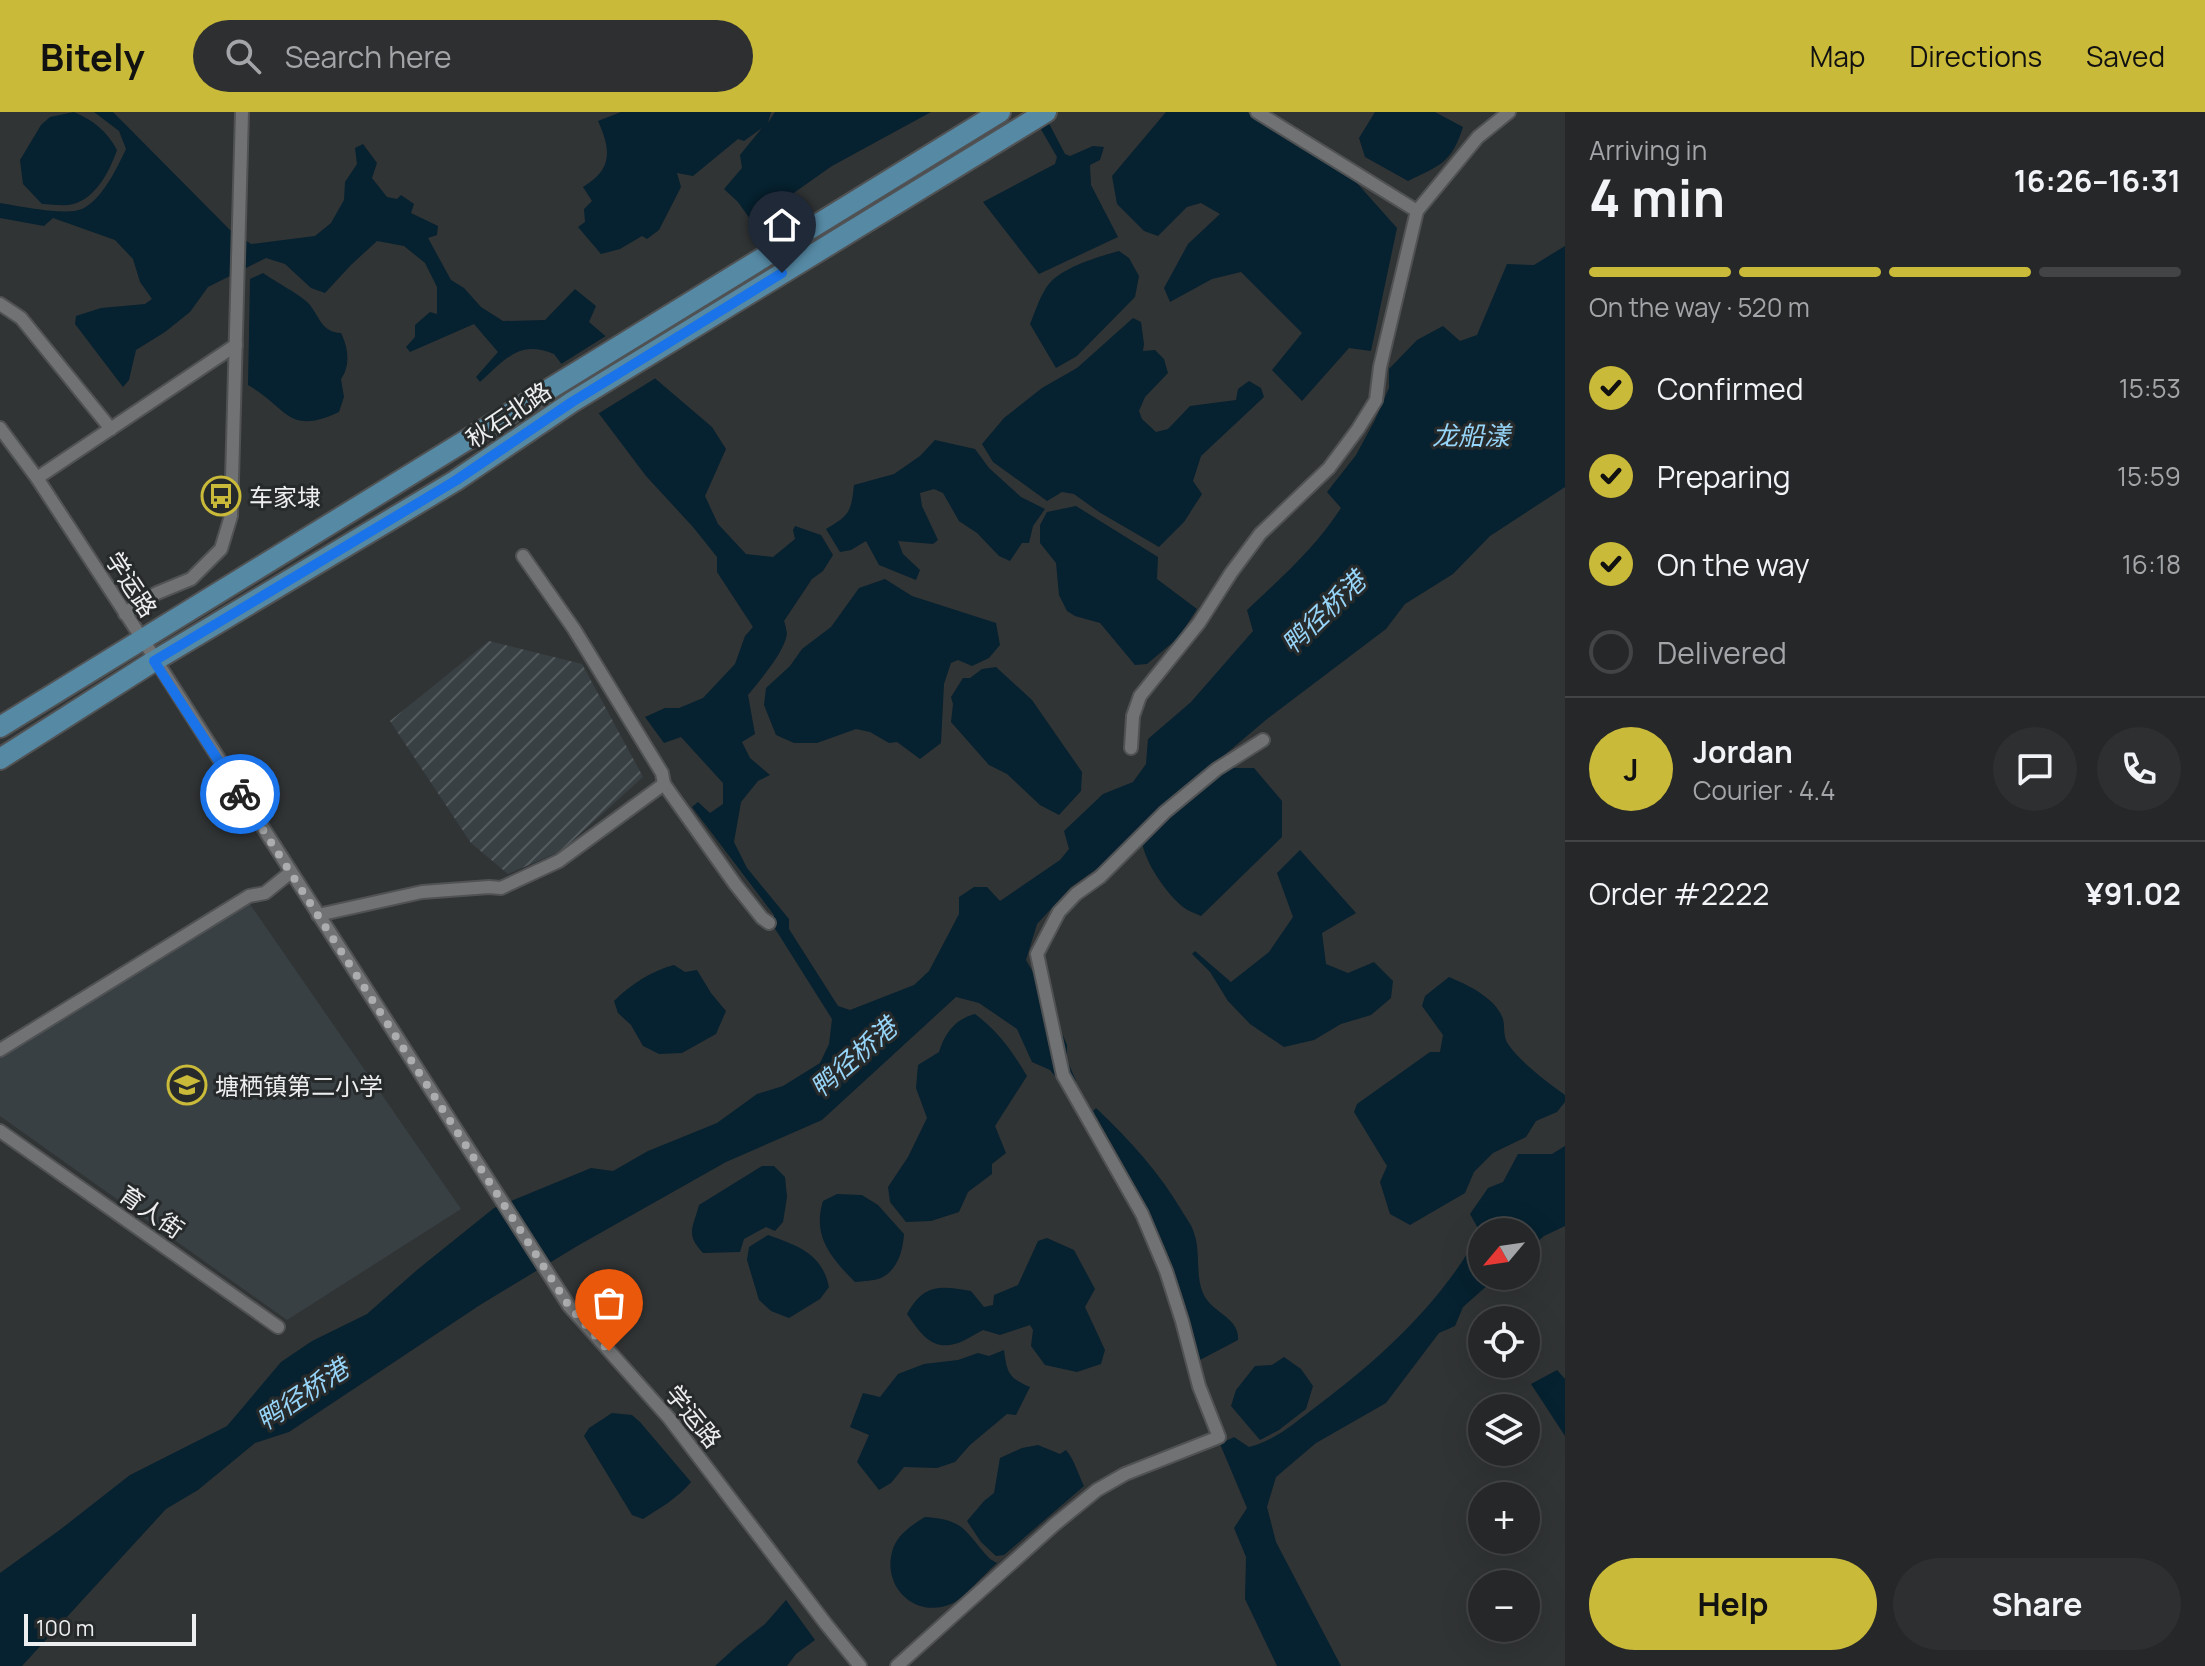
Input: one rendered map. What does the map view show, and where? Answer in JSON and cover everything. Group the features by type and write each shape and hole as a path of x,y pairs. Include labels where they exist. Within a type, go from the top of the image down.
{"main road":[{"name":"秋石北路","path":"0,727 1000,112"},
{"name":"秋石北路","path":"0,759 154,661 455,481 572,402 1046,112"}],"street":[{"path":"125,614 157,593 191,579 221,549 231,516 242,112"},
{"path":"1257,112 1417,211"},
{"path":"1131,748 1133,716 1140,696 1199,623 1260,534 1329,468 1376,400 1380,367 1417,211 1478,137 1509,112"},
{"path":"0,304 21,318 111,429"},
{"path":"37,478 236,345"},
{"name":"学运路","path":"0,428 37,478 143,640 569,1306 669,1418 860,1666"},
{"path":"523,556 574,629 662,773 664,784 735,884 769,923"},
{"path":"897,1666 1097,1490 1125,1474 1219,1437 1199,1386 1166,1271 1142,1214 1063,1075 1037,954 1059,912 1076,894 1100,877 1165,812 1217,769 1263,740"},
{"path":"318,915 422,892 501,888 559,861 664,784"},
{"path":"0,1050 249,896 265,893 291,872"},
{"name":"育人街","path":"0,1131 278,1327"}],"shaded area":[{"path":"489,641 582,664 643,777 561,851 508,874 471,843 390,721"},
{"name":"塘栖镇第二小学","path":"247,900 461,1209 287,1320 0,1116 0,1054"}],"water":[{"path":"74,112 99,127 117,150 105,177 86,198 68,205 42,204 23,184 20,160 41,125 50,117"},
{"path":"94,112 113,112 230,230 251,244 315,236 331,223 344,200 345,182 357,164 355,148 363,144 377,163 372,178 387,197 397,199 401,195 414,204 411,213 438,226 437,235 428,238 451,280 464,288 481,307 503,321 545,320 575,289 596,306 589,322 712,427 726,449 705,496 718,524 746,554 773,557 795,539 795,526 821,535 833,555 823,571 812,579 784,621 785,641 771,666 748,695 755,734 742,742 750,758 770,775 758,781 741,802 734,842 747,868 789,919 789,929 838,1006 850,1010 914,985 929,971 959,914 959,897 974,887 987,887 1000,901 1060,860 1069,849 1064,831 1103,794 1133,782 1146,764 1148,739 1191,702 1253,631 1247,610 1309,549 1341,508 1327,492 1356,455 1375,420 1389,388 1389,369 1417,340 1443,326 1460,341 1477,335 1507,264 1534,265 1565,246 1565,487 1490,536 1453,574 1405,604 1386,629 1267,719 1170,801 1109,860 1071,887 1037,924 1026,960 1046,995 1067,1045 1067,1060 1076,1081 1064,1087 1050,1070 1032,1062 1017,1029 979,1003 956,997 822,1120 726,1162 579,1245 480,1305 289,1432 255,1443 198,1490 166,1509 22,1666 0,1666 0,1573 130,1475 227,1426 281,1362 312,1341 367,1314 494,1208 591,1168 613,1171 648,1151 717,1123 757,1094 783,1086 820,1063 829,1044 832,1019 774,927 774,915 692,807 698,802 710,813 723,804 723,783 681,737 664,743 645,717 703,698 735,664 745,636 753,627 717,572 717,557 646,476 554,354 542,350 522,350 480,382 476,377 498,352 474,324 410,352 406,347 415,337 415,325 430,312 437,314 437,287 425,263 404,246 377,241 325,293 311,288 285,264 266,258 208,287 190,312 136,350 129,380 123,387 75,324 76,316 101,308 145,304 152,299 140,282 133,259 115,240 53,218 44,226 0,218 0,203 42,210 74,211 89,205 96,198 108,183 126,149 119,131"},
{"path":"621,112 771,112 768,123 775,112 931,112 832,166 778,204 750,219 724,189 742,168 740,155 762,128 744,141 738,139 693,176 677,173 681,187 659,230 647,239 642,236 620,249 601,254 578,227 585,222 584,209 592,201 583,187 600,173 607,158 598,121"},
{"path":"1031,112 1043,112 1065,154 1070,156 1093,146 1104,147 1100,160 1090,165 1091,185 1118,237 1039,274 983,202 1055,164 1057,157"},
{"path":"1166,112 1247,112 1356,182 1397,228 1371,351 1349,348 1302,401 1272,370 1302,333 1241,272 1212,279 1170,302 1164,288 1188,244 1220,214 1201,203 1187,207 1158,236 1144,231 1117,204 1112,176"},
{"path":"1375,112 1435,112 1463,127 1454,149 1443,162 1408,181 1365,157 1359,138"},
{"path":"1119,251 1129,258 1139,276 1135,297 1077,356 1056,368 1030,324 1044,292 1052,281 1069,269"},
{"path":"263,273 306,301 325,327 341,333 347,350 347,362 341,379 344,397 339,412 322,419 298,420 248,385 250,279"},
{"path":"1133,318 1141,322 1143,351 1155,350 1164,359 1168,373 1145,397 1139,411 1142,419 1156,432 1168,429 1190,406 1236,400 1238,389 1249,381 1261,388 1264,397 1201,456 1193,481 1202,494 1184,522 1159,547 1074,494 1062,492 1047,501 993,462 982,444 1004,418 1042,388 1077,368"},
{"path":"935,440 975,449 989,468 1021,497 1045,509 1033,526 1029,543 1022,543 1010,561 999,556 977,533 959,521 943,493 934,489 920,493 922,506 938,540 933,544 898,541 903,554 920,570 916,580 879,565 866,541 851,550 840,552 826,529 848,512 854,485 894,474 920,456"},
{"path":"1076,506 1158,557 1157,579 1197,609 1178,638 1147,664 1135,665 1100,623 1067,611 1059,595 1056,563 1040,543 1040,525 1047,512"},
{"path":"885,579 912,596 996,623 1000,645 989,658 972,666 958,660 951,663 944,684 941,743 920,759 897,742 889,743 870,732 856,729 817,743 794,743 776,735 764,705 766,688 790,666 802,649 831,627 859,588"},
{"path":"996,667 1032,700 1082,772 1081,791 1059,815 1040,805 1007,774 989,765 951,722 951,697 963,678 970,678 982,669"},
{"path":"1226,768 1254,768 1282,801 1282,837 1201,916 1183,907 1170,894 1152,868 1142,841 1168,814"},
{"path":"1300,850 1356,913 1322,933 1326,964 1348,973 1374,962 1393,981 1391,998 1371,1015 1341,1024 1314,1040 1284,1047 1250,1024 1192,954 1195,951 1231,982 1269,952 1293,917 1277,873"},
{"path":"674,965 685,972 697,970 726,1011 716,1034 682,1053 659,1054 643,1046 631,1025 618,1013 614,1001 641,979"},
{"path":"1449,977 1473,988 1494,1005 1503,1019 1505,1035 1513,1051 1565,1095 1565,1102 1557,1112 1536,1121 1526,1137 1493,1153 1474,1172 1465,1193 1410,1225 1390,1214 1380,1182 1387,1166 1354,1112 1357,1104 1430,1052 1440,1052 1443,1035 1422,1006 1425,996"},
{"path":"975,1014 1004,1042 1027,1076 995,1126 1006,1153 992,1164 992,1174 968,1192 959,1212 931,1221 906,1222 890,1202 888,1187 908,1157 927,1118 916,1088 918,1065 939,1052 956,1023"},
{"path":"1096,1108 1143,1156 1190,1224 1197,1248 1203,1293 1212,1306 1230,1320 1237,1332 1238,1340 1200,1360 1185,1303 1165,1248 1093,1111"},
{"path":"1565,1146 1565,1226 1540,1240 1540,1218 1472,1218 1470,1214 1488,1188 1503,1182 1518,1154 1552,1154"},
{"path":"762,1166 774,1166 785,1177 787,1197 783,1222 775,1231 766,1227 744,1239 740,1252 703,1253 692,1236 699,1205"},
{"path":"837,1194 862,1195 878,1205 904,1234 901,1253 895,1265 881,1278 855,1282 826,1246 820,1214 823,1201"},
{"path":"768,1235 808,1253 821,1266 829,1287 820,1299 789,1318 771,1311 759,1300 747,1260 749,1247"},
{"path":"1047,1238 1074,1250 1095,1289 1085,1307 1105,1350 1101,1364 1077,1372 1045,1365 1031,1346 1033,1330 1030,1325 1000,1335 983,1330 955,1344 937,1344 924,1336 907,1314 919,1297 941,1288 971,1291 984,1307 993,1305 994,1295 1018,1285 1038,1241"},
{"path":"1468,1253 1468,1290 1482,1290 1463,1307 1455,1326 1439,1333 1386,1403 1316,1443 1276,1477 1267,1507 1276,1542 1341,1666 1277,1666 1245,1599 1246,1557 1234,1528 1247,1508 1220,1444 1234,1437 1249,1447 1269,1440 1341,1388 1408,1328"},
{"path":"1004,1350 1010,1373 1017,1381 1030,1387 1016,1415 1007,1414 955,1462 937,1468 904,1467 891,1483 879,1490 857,1462 869,1435 850,1427 863,1393 880,1397 898,1374 924,1364 958,1360 978,1353 989,1356"},
{"path":"1284,1357 1301,1369 1313,1386 1306,1409 1260,1440 1231,1406 1236,1390 1255,1366 1272,1365"},
{"path":"1557,1370 1565,1379 1565,1436 1540,1394 1531,1384"},
{"path":"612,1413 632,1415 691,1482 675,1498 643,1519 632,1515 584,1436 589,1428"},
{"path":"1038,1445 1060,1454 1066,1450 1084,1486 1004,1555 996,1556 981,1542 967,1521 994,1493 1000,1458"},
{"path":"925,1517 957,1524 997,1563 956,1601 937,1608 912,1602 895,1585 891,1573 897,1541 907,1529"},
{"path":"786,1600 815,1640 796,1654 787,1666 715,1666 765,1624"}],"pier":[{"path":"609,334 659,376 596,415 558,366"}],"way so far":[{"path":"240,794 569,1306 609,1351"}],"place":[{"name":"车家埭","path":"221,496"},
{"name":"塘栖镇第二小学","path":"187,1085"}],"route":[{"path":"240,794 154,661 455,481 572,402 782,273"}],"water label":[{"name":"龙船漾","path":"1471,435"},
{"name":"鸭径桥港","path":"1323,612"},
{"name":"鸭径桥港","path":"853,1057"},
{"name":"鸭径桥港","path":"302,1394"}]}
